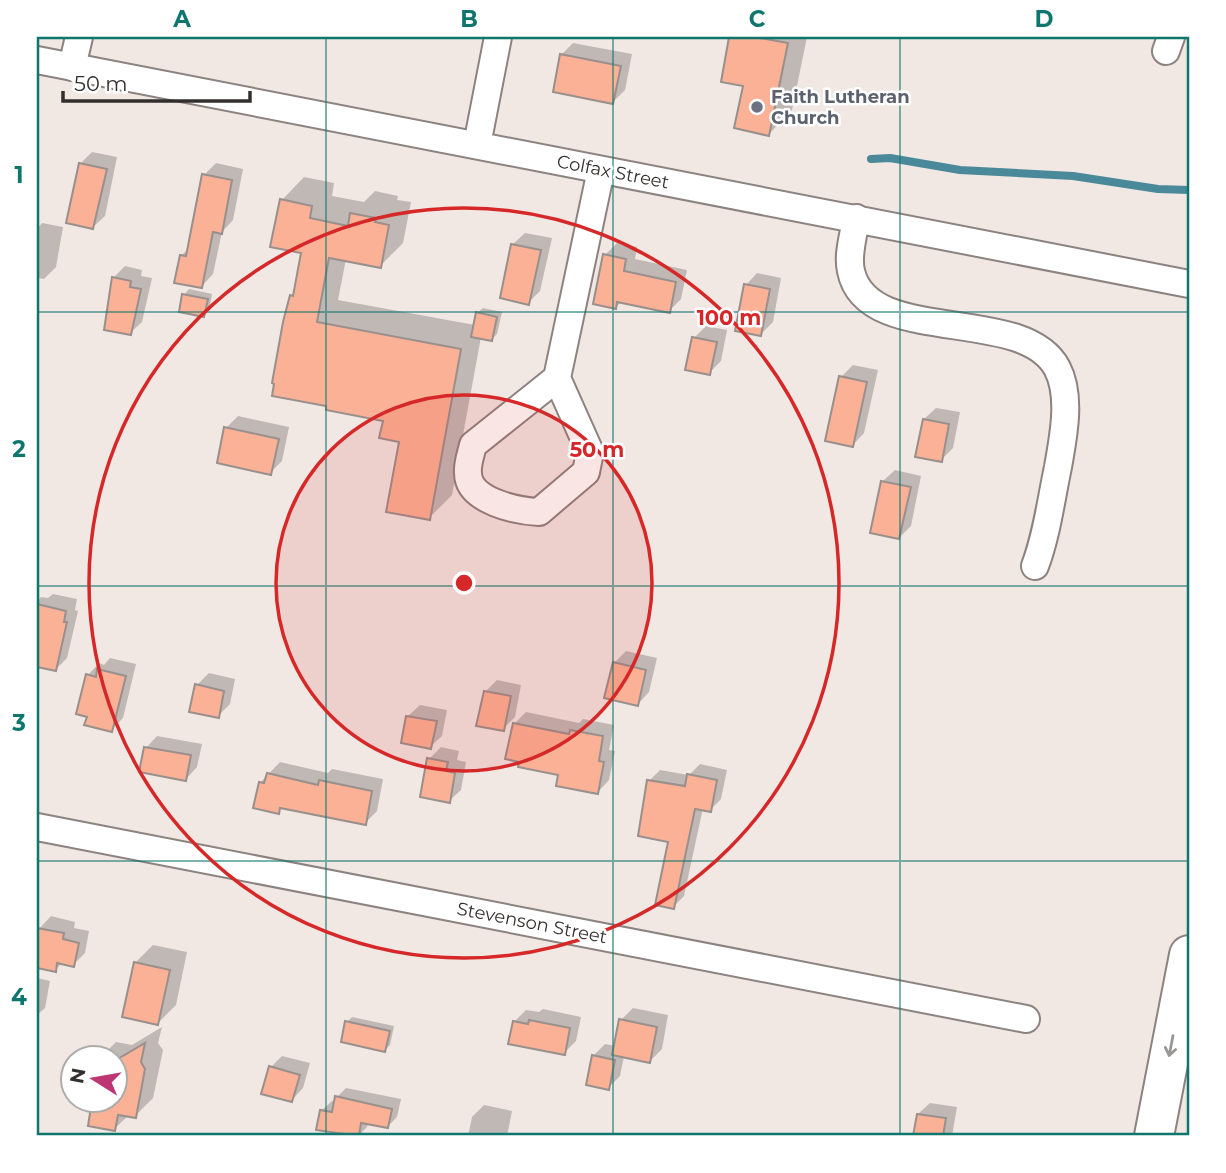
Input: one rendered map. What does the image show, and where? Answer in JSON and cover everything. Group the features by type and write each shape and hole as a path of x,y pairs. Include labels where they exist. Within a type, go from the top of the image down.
{"highway":[{"path":"1154,1136 1189,955"}],"street":[{"path":"72,66 79,37"},
{"path":"477,145 498,37"},
{"name":"Colfax Street","path":"37,60 1189,284"},
{"path":"557,378 473,445 468,473 471,485 481,495 519,511 539,512 586,472 590,452 557,378 601,170"},
{"path":"856,218 850,258 851,270 858,289 866,298 883,309 904,316 1026,341 1044,352 1057,369 1063,389 1064,431 1044,537 1035,566"},
{"name":"Stevenson Street","path":"37,827 1026,1019"}],"building":[{"name":"Faith Lutheran Church","path":"729,37 755,37 788,43 769,136 734,128 743,86 721,82"},
{"path":"560,54 621,66 613,104 553,92"},
{"path":"79,163 107,169 93,229 66,223"},
{"path":"202,174 232,180 222,234 213,232 202,288 174,283 180,255 186,256"},
{"path":"280,199 312,206 310,218 348,226 350,213 376,218 375,222 389,225 381,268 329,258 317,322 461,349 430,520 386,512 399,442 379,438 383,421 326,410 326,406 272,396 283,322 290,295 293,296 301,253 270,247"},
{"path":"511,244 541,250 529,305 500,298"},
{"path":"603,254 626,259 624,271 676,282 670,313 617,302 616,309 593,304"},
{"path":"112,277 131,281 130,287 141,289 131,335 104,330"},
{"path":"744,284 770,289 761,336 735,331"},
{"path":"182,294 208,299 204,317 179,312"},
{"path":"476,312 497,317 492,341 471,337"},
{"path":"692,337 717,342 710,375 685,370"},
{"path":"839,376 867,382 853,447 825,441"},
{"path":"923,419 949,424 942,462 915,457"},
{"path":"224,427 279,439 271,475 217,463"},
{"path":"881,481 911,487 899,539 870,533"},
{"path":"37,604 66,611 64,622 67,622 56,671 37,667"},
{"path":"613,662 646,670 638,706 604,698"},
{"path":"97,669 126,676 112,732 84,725 87,717 76,714 86,674 96,677"},
{"path":"195,684 224,691 219,718 189,712"},
{"path":"484,691 511,696 504,731 476,726"},
{"path":"406,716 437,721 431,749 401,743"},
{"path":"513,723 569,734 570,730 603,736 599,761 604,762 598,794 556,786 558,775 518,767 519,762 505,759"},
{"path":"144,747 191,755 186,781 139,772"},
{"path":"427,758 448,762 446,771 455,773 450,803 420,797"},
{"path":"267,773 318,785 319,780 372,791 366,825 280,808 279,814 253,808 259,782 264,783"},
{"path":"687,774 717,780 711,812 695,809 674,909 655,905 668,842 638,836 647,780 685,786"},
{"path":"37,928 64,933 63,939 79,943 74,967 57,963 56,972 37,968"},
{"path":"134,962 170,970 158,1025 122,1017"},
{"path":"619,1019 657,1027 650,1063 612,1055"},
{"path":"529,1020 570,1028 565,1055 508,1044 513,1021 528,1024"},
{"path":"345,1021 390,1031 385,1052 341,1042"},
{"path":"145,1043 141,1062 145,1069 136,1118 118,1115 115,1131 88,1126 90,1114 130,1114 130,1052"},
{"path":"592,1055 615,1060 609,1090 586,1085"},
{"path":"269,1066 300,1075 292,1102 261,1094"},
{"path":"335,1096 392,1109 388,1128 361,1123 359,1136 316,1130 320,1110 332,1112"},
{"path":"917,1114 946,1118 943,1136 913,1136"}],"waterway":[{"path":"871,159 890,158 960,170 1073,176 1158,189 1189,190"}],"place":[{"name":"Faith Lutheran Church","path":"757,107"}]}
